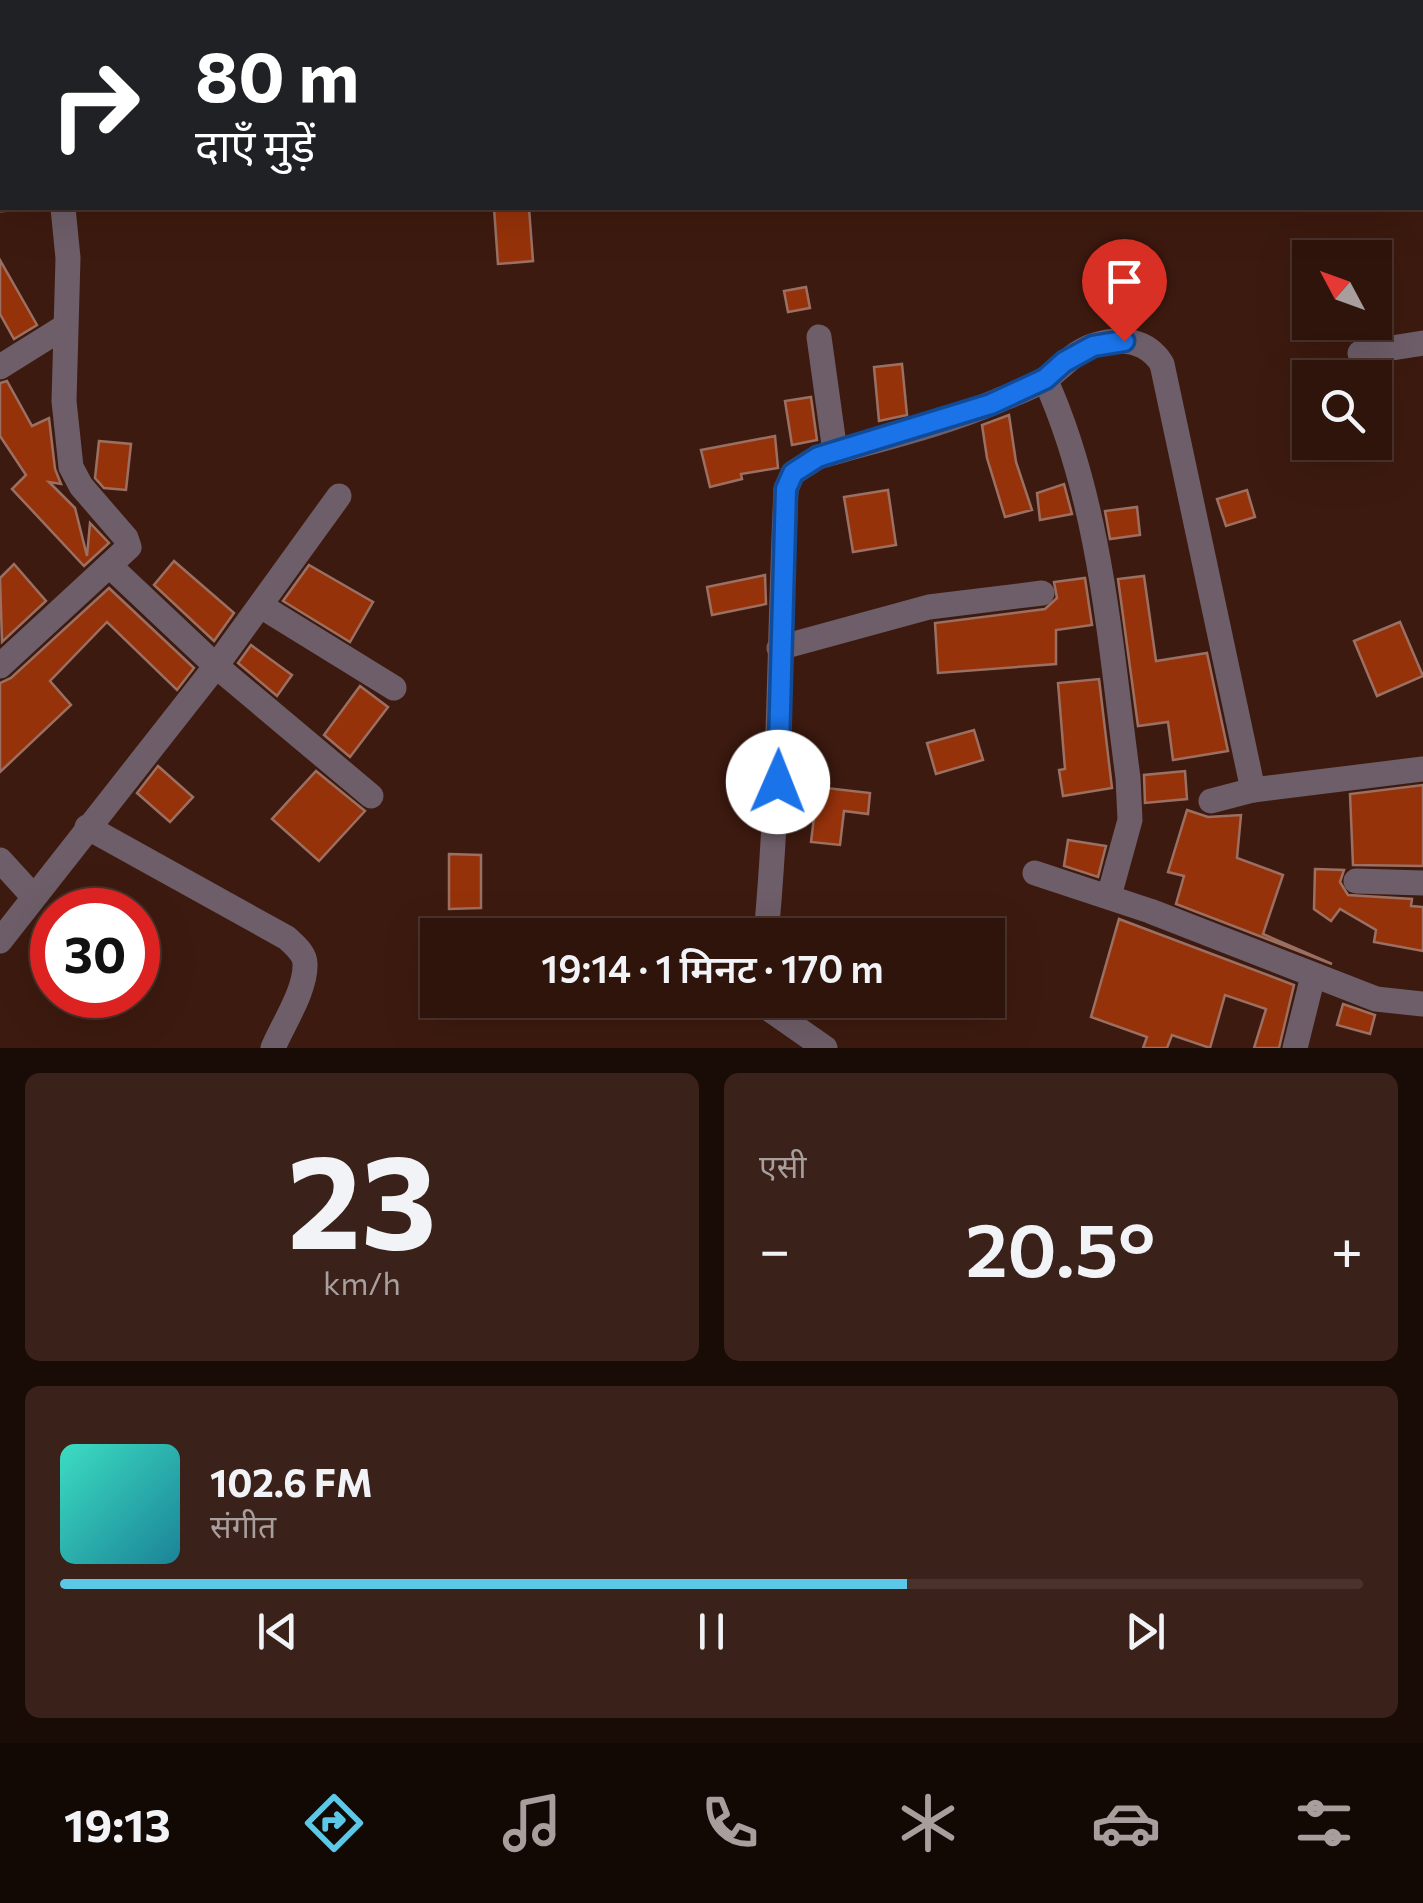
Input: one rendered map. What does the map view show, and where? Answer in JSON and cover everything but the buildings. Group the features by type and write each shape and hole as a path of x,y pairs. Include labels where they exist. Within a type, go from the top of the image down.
{"street":[{"path":"2,660 111,568 130,547 81,486 72,468 64,401 68,258 63,210"},
{"path":"0,367 64,327"},
{"path":"819,338 835,452"},
{"path":"767,918 779,755 786,489 793,473 804,464 835,452 991,404 1045,379 1064,362 1093,346 1124,341 1143,344 1154,351 1162,364 1252,790"},
{"path":"1360,353 1423,342"},
{"path":"1045,379 1069,432 1086,498 1128,778 1130,820 1110,896"},
{"path":"38,888 216,666 339,496"},
{"path":"111,568 216,666 371,796"},
{"path":"779,648 929,607 1042,593"},
{"path":"260,606 394,688"},
{"path":"1210,801 1252,790 1423,769"},
{"path":"87,828 287,938 300,952 306,962 301,983 273,1048"},
{"path":"0,860 30,893"},
{"path":"1035,873 1110,896 1376,999 1423,1004"},
{"path":"1356,882 1423,884"},
{"path":"0,940 30,898"},
{"path":"1296,1048 1313,976"},
{"path":"783,1018 825,1048"}],"route":[{"path":"778,782 782,567 786,489 793,473 818,457 991,404 1045,379 1064,362 1093,346 1124,341"}]}
